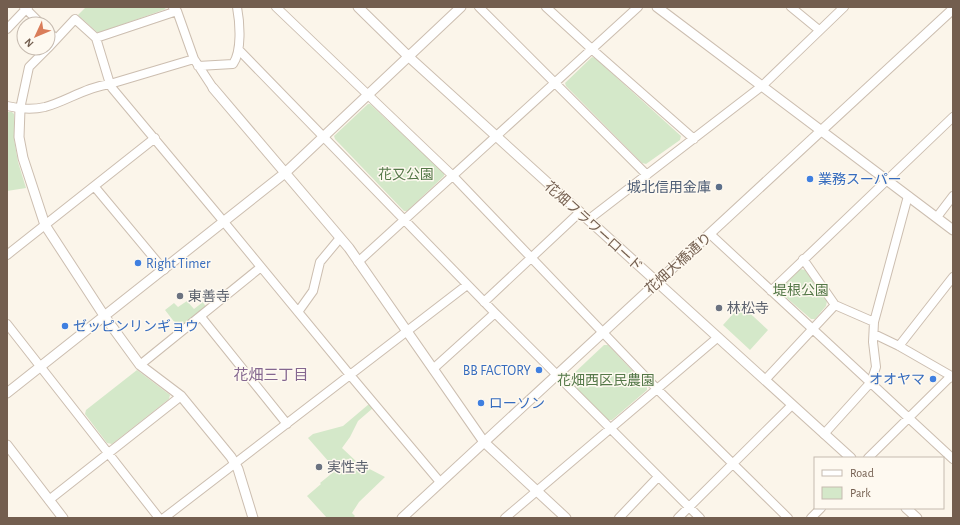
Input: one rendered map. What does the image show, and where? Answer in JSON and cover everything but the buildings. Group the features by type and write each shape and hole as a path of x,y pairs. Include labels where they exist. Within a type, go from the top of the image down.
{"street":[{"path":"7,106 20,109 45,107 99,86 196,62 233,64 239,50 237,7"},
{"path":"276,7 453,176 602,333 788,518"},
{"name":"花畑フラワーロード","path":"358,7 409,57 656,283 850,457"},
{"path":"7,394 285,173 461,7"},
{"path":"479,7 647,175"},
{"path":"546,7 694,139"},
{"path":"358,262 638,7"},
{"path":"658,7 953,230"},
{"path":"791,7 819,30"},
{"path":"588,220 762,86 844,7"},
{"path":"940,7 951,13"},
{"path":"7,29 26,8 34,16"},
{"path":"96,38 175,9 196,62 213,88 340,238 484,442 566,518"},
{"name":"花畑大橋通り","path":"402,518 821,130 951,13"},
{"path":"56,39 75,19 96,38 110,84 440,482"},
{"path":"239,50 494,313 700,518"},
{"path":"40,56 29,67 20,109 19,138 23,158 45,225 105,317 140,365 181,396 235,463 253,518"},
{"path":"770,291 953,117"},
{"path":"7,255 155,138"},
{"path":"94,186 164,270"},
{"path":"824,434 871,382 876,367 873,342 874,322 908,196"},
{"path":"936,217 953,196"},
{"path":"484,302 580,212"},
{"path":"710,234 953,459"},
{"path":"298,312 313,291 320,262 340,238"},
{"path":"803,259 835,305 874,322"},
{"path":"140,365 261,267"},
{"path":"899,346 953,277"},
{"path":"164,518 467,285"},
{"path":"764,380 835,305"},
{"path":"433,369 494,313"},
{"path":"201,317 287,424"},
{"path":"7,324 159,518"},
{"path":"869,457 953,376 874,334"},
{"path":"505,518 717,338"},
{"path":"49,500 181,396"},
{"path":"678,518 792,405"},
{"path":"7,445 63,518"},
{"path":"619,518 658,477"},
{"path":"811,518 820,509"},
{"path":"907,509 917,518"}],"green space":[{"path":"86,7 163,7 166,9 98,33 78,15"},
{"path":"592,57 595,58 681,136 680,140 646,164 642,163 566,86 565,83"},
{"name":"花又公園","path":"368,104 370,104 444,173 444,176 407,211 404,211 335,139 334,136"},
{"path":"7,112 12,112 14,114 14,139 18,162 26,188 7,191"},
{"name":"堤根公園","path":"800,269 805,270 827,301 826,306 815,319 811,319 780,292 780,289"},
{"path":"187,301 194,309 203,302 206,307 179,328 165,310 174,303 178,307"},
{"path":"741,305 768,330 750,350 723,325"},
{"name":"花畑西区民農園","path":"604,345 608,345 647,386 647,390 612,420 608,420 569,381 570,377"},
{"path":"137,370 170,395 169,399 112,444 107,443 85,414 86,410"},
{"path":"369,404 373,408 358,421 350,437 342,448 358,463 385,477 359,502 352,513 355,516 353,518 327,518 307,496 336,470 308,438 313,434 343,426"}],"place":[{"name":"業務スーパー","path":"810,179"},
{"name":"城北信用金庫","path":"719,187"},
{"name":"Right Timer","path":"138,263"},
{"name":"東善寺","path":"180,296"},
{"name":"林松寺","path":"719,308"},
{"name":"ゼッピンリンギョウ","path":"65,326"},
{"name":"BB FACTORY","path":"539,370"},
{"name":"オオヤマ","path":"933,379"},
{"name":"ローソン","path":"481,403"},
{"name":"実性寺","path":"319,467"}],"district":[{"name":"花畑三丁目","path":"271,375"}]}
